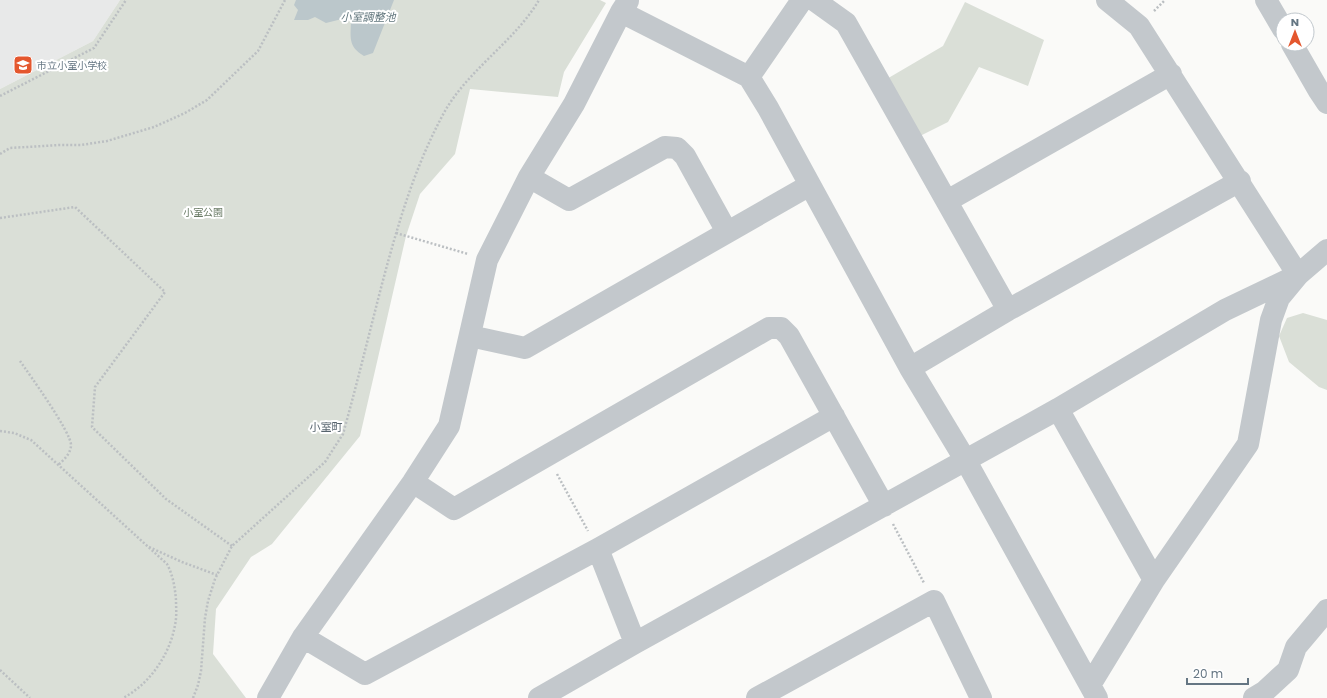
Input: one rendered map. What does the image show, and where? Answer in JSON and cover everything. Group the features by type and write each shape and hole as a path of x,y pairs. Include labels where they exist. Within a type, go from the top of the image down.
{"street":[{"path":"749,77 802,0"},
{"path":"814,0 846,23 1008,310"},
{"path":"1107,0 1139,26 1240,181 1298,275"},
{"path":"1266,0 1275,15"},
{"path":"269,698 303,637 413,482 450,426 487,260 529,176 574,104 625,6 749,77 910,368 966,461 1093,691"},
{"path":"1297,52 1327,103"},
{"path":"947,201 1171,74"},
{"path":"529,176 569,200 665,147 677,148 685,156 727,232"},
{"path":"910,368 1008,310 1240,181"},
{"path":"470,336 525,348 810,185"},
{"path":"1093,691 1154,580 1248,444 1271,320 1279,298 1298,275 1327,250"},
{"path":"539,698 635,643 1058,409 1225,310 1298,275"},
{"path":"413,482 454,509 769,328 781,328 790,336 884,506"},
{"path":"1058,409 1154,580"},
{"path":"303,637 365,674 598,549 834,416"},
{"path":"598,549 635,643"},
{"path":"757,698 934,601 979,697"},
{"path":"1254,698 1264,692 1288,670 1296,647 1327,610"}],"path":[{"path":"0,96 94,48 126,0"},
{"path":"0,154 10,148 81,145 107,140 154,127 185,113 207,100 258,51 285,0"},
{"path":"193,698 198,685 201,670 205,618 208,601 217,575 232,546 325,462 343,434 396,233 410,187 446,109 467,82 531,15 539,0"},
{"path":"0,218 75,207 165,292 95,387 92,427 166,499 232,546"},
{"path":"396,233 487,260"},
{"path":"20,360 66,430 71,444 66,458 58,465"},
{"path":"0,431 14,433 31,440 167,564 172,571 176,614 170,642 155,670 142,686 123,698"},
{"path":"547,456 598,549"},
{"path":"884,506 934,601"},
{"path":"147,546 182,562 217,575"},
{"path":"0,670 30,698"}],"shaded area":[{"name":"市立小室小学校","path":"0,0 120,0 93,41 0,89"}],"green space":[{"name":"小室公園","path":"120,0 600,0 606,3 564,72 558,97 470,89 455,154 420,194 406,236 360,436 272,544 251,557 216,609 213,654 246,698 0,698 0,89 93,41"},
{"path":"965,2 1044,40 1028,86 979,67 948,122 918,137 885,80 943,46"},
{"path":"1303,313 1327,320 1327,390 1319,387 1289,362 1279,336 1287,318"}],"water":[{"name":"小室調整池","path":"296,0 394,0 373,53 364,56 352,44 351,19 342,19 326,23 315,17 308,20 294,20 298,10 294,5"}],"place":[{"name":"市立小室小学校","path":"23,65"}],"district":[{"name":"小室町","path":"326,427"}]}
